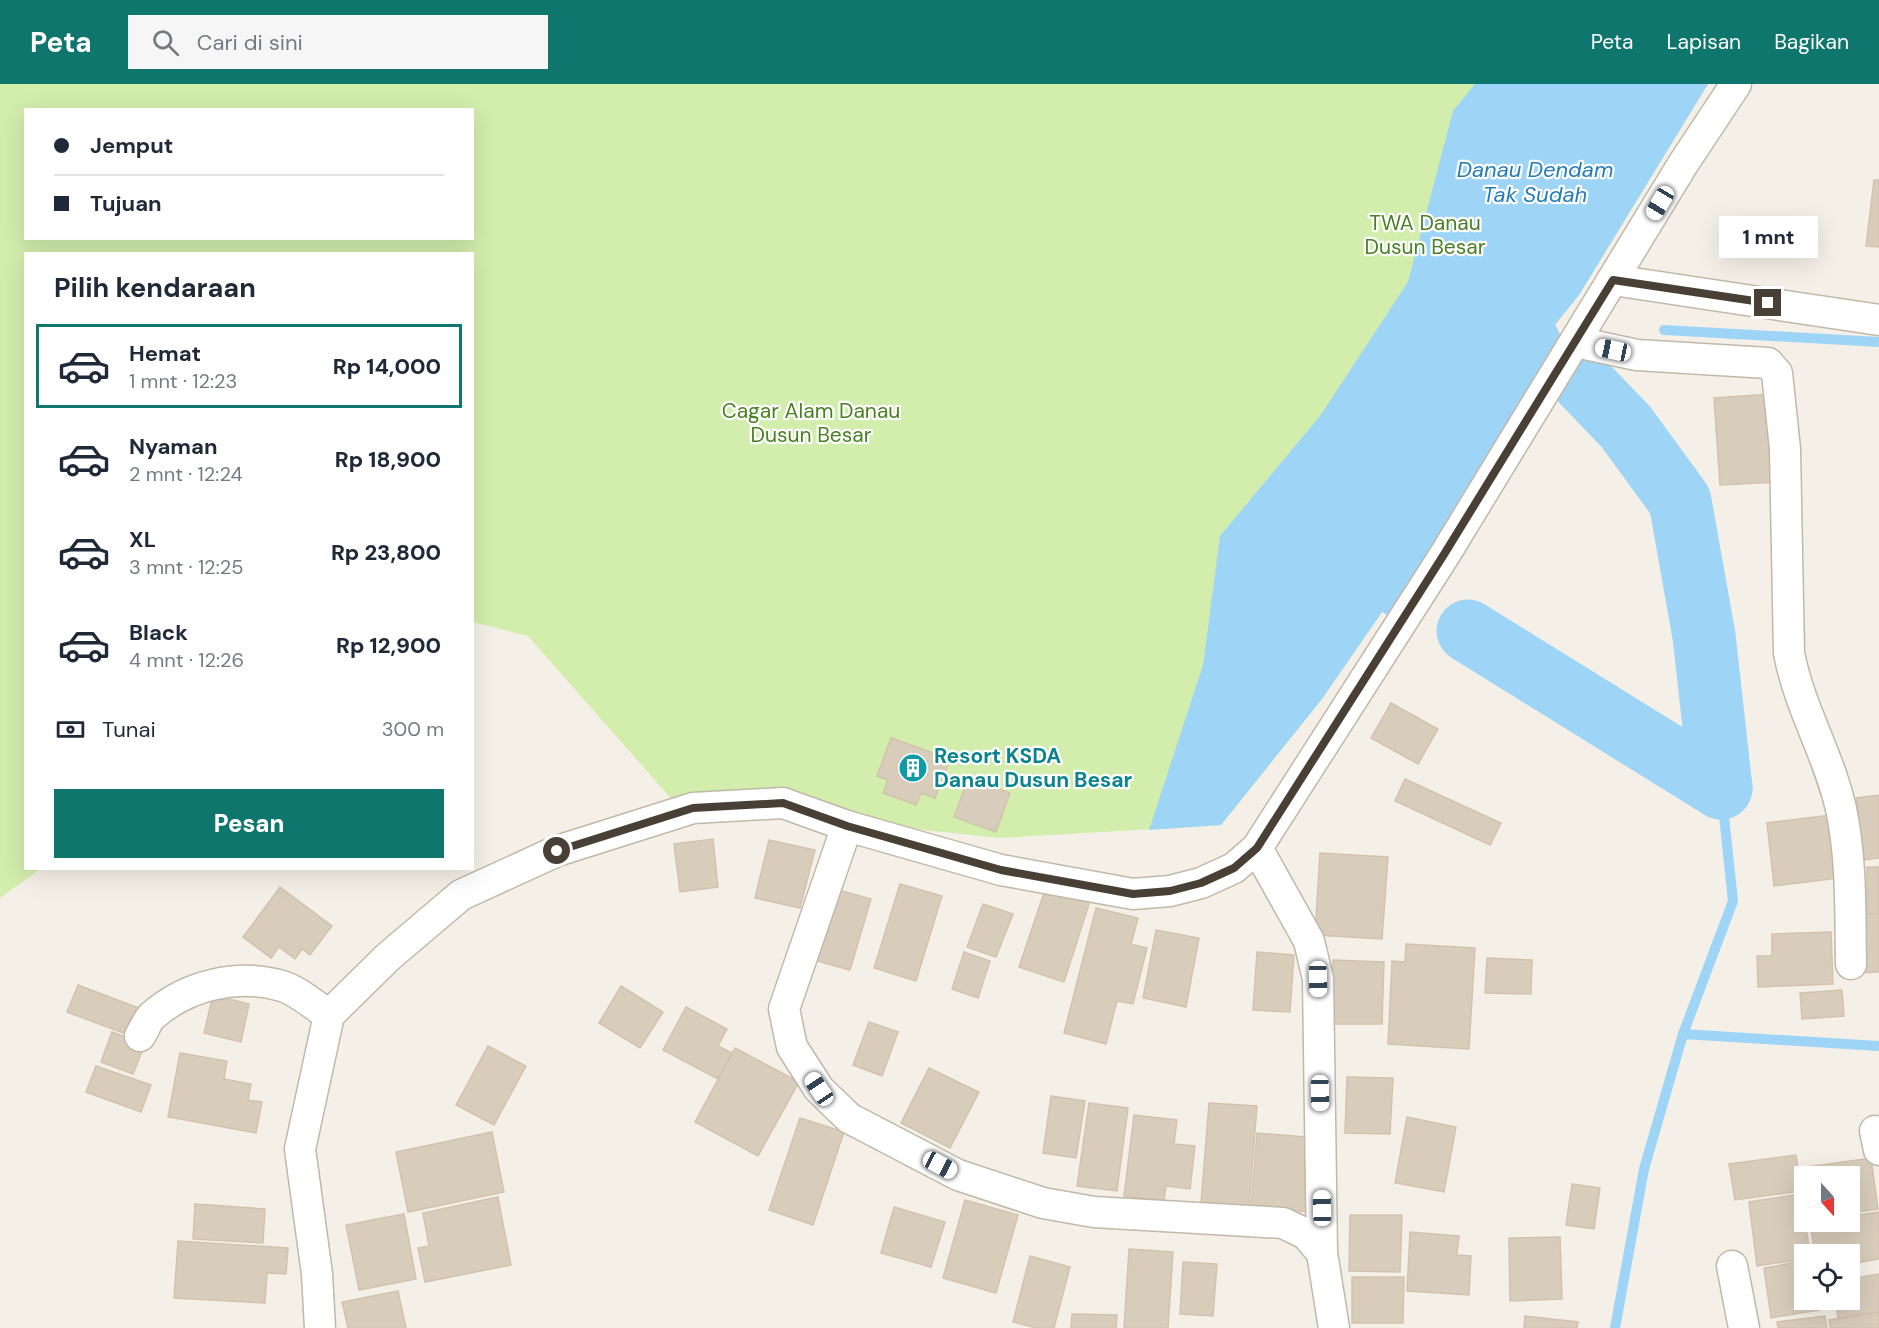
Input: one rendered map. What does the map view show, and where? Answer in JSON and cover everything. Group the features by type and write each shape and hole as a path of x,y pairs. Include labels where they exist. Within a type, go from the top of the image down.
{"street":[{"path":"320,1328 317,1274 300,1149 329,1015 388,957 461,895 557,851 693,808 783,803 847,826 1001,870 1133,894 1170,891 1201,883 1234,868 1257,848 1585,336 1610,285 1683,164 1736,84"},
{"path":"1610,285 1879,320"},
{"path":"1585,336 1637,355 1768,363 1777,373 1785,449 1789,653 1794,679 1841,807 1848,852 1851,964"},
{"path":"847,826 784,1009 792,1047 819,1089 849,1118 958,1175 1043,1203 1094,1212 1282,1223 1306,1234 1322,1253"},
{"path":"1257,848 1309,941 1318,979 1322,1253 1334,1328"},
{"path":"140,1036 151,1017 184,996 223,981 254,980 284,987 329,1015"},
{"path":"1732,1266 1744,1328"}],"green space":[{"name":"Cagar Alam Danau Dusun Besar","path":"0,84 1708,84 1579,295 1546,336 1530,345 1515,377 1520,389 1515,398 1504,400 1410,558 1400,586 1322,699 1221,825 999,838 675,803 528,636 474,622 474,252 24,252 24,870 39,870 0,898"}],"water":[{"name":"Danau Dendam Tak Sudah","path":"1475,84 1708,84 1579,295 1546,336 1530,344 1515,377 1520,389 1515,398 1504,400 1410,558 1400,586 1322,699 1221,825 1149,830 1203,665 1220,536 1320,416 1408,282 1453,111"}],"building":[{"path":"1874,180 1879,180 1879,247 1866,246"},
{"path":"1771,394 1777,482 1720,485 1714,398"},
{"path":"1391,703 1438,729 1418,764 1371,738"},
{"name":"Resort KSDA Danau Dusun Besar","path":"891,738 950,759 935,798 921,793 916,805 883,793 888,780 877,776"},
{"path":"968,779 1010,793 996,832 954,817"},
{"path":"1405,779 1501,823 1490,845 1395,801"},
{"path":"1879,795 1879,858 1864,860 1856,798"},
{"path":"1831,815 1838,878 1774,886 1767,823"},
{"path":"713,839 718,887 680,892 674,844"},
{"path":"769,840 815,850 800,908 755,898"},
{"path":"1320,853 1388,857 1382,939 1315,935"},
{"path":"1867,867 1879,867 1879,914 1867,914"},
{"path":"900,884 942,896 916,981 874,968"},
{"path":"280,887 332,926 310,955 302,949 295,959 279,947 271,958 243,937"},
{"path":"1046,887 1090,901 1064,982 1019,967"},
{"path":"835,889 871,899 850,970 814,960"},
{"path":"983,904 1013,914 996,957 967,947"},
{"path":"1096,908 1138,918 1131,944 1147,948 1133,1004 1117,1001 1106,1044 1064,1033"},
{"path":"1861,914 1879,914 1879,972 1862,973"},
{"path":"1156,930 1199,938 1186,1007 1143,998"},
{"path":"1831,932 1833,984 1758,987 1757,956 1772,956 1772,934"},
{"path":"1406,944 1475,948 1469,1049 1388,1044 1392,961 1405,962"},
{"path":"964,952 990,961 978,998 952,989"},
{"path":"1257,952 1294,955 1290,1012 1253,1010"},
{"path":"1487,958 1532,960 1531,994 1485,993"},
{"path":"1333,960 1384,962 1382,1024 1331,1024"},
{"path":"78,985 144,1010 134,1037 67,1012"},
{"path":"621,986 663,1012 640,1048 599,1023"},
{"path":"1842,990 1844,1016 1802,1019 1800,993"},
{"path":"213,995 249,1004 241,1042 204,1033"},
{"path":"686,1007 727,1029 718,1046 732,1053 718,1079 663,1050"},
{"path":"869,1022 898,1032 882,1076 853,1065"},
{"path":"112,1032 145,1044 133,1074 101,1062"},
{"path":"488,1046 526,1066 494,1125 456,1105"},
{"path":"735,1048 799,1082 758,1156 695,1122"},
{"path":"180,1053 227,1061 224,1079 251,1084 248,1100 262,1102 256,1133 168,1117"},
{"path":"96,1066 151,1085 141,1112 86,1092"},
{"path":"929,1068 979,1092 950,1148 901,1123"},
{"path":"1347,1077 1393,1078 1390,1134 1345,1133"},
{"path":"1051,1096 1085,1101 1076,1158 1043,1153"},
{"path":"1089,1103 1128,1108 1117,1191 1077,1186"},
{"path":"1209,1103 1257,1106 1249,1207 1201,1203"},
{"path":"1134,1115 1177,1120 1174,1144 1195,1146 1190,1189 1166,1186 1164,1201 1124,1196"},
{"path":"1407,1117 1456,1127 1444,1192 1395,1183"},
{"path":"800,1118 844,1132 813,1225 769,1210"},
{"path":"492,1132 504,1192 408,1212 396,1152"},
{"path":"1257,1133 1317,1138 1310,1212 1251,1207"},
{"path":"1796,1155 1798,1166 1794,1166 1794,1192 1735,1200 1729,1164"},
{"path":"1871,1158 1878,1209 1860,1212 1860,1166 1814,1166"},
{"path":"1572,1184 1600,1188 1594,1229 1566,1225"},
{"path":"1794,1195 1794,1232 1807,1232 1808,1244 1794,1244 1794,1260 1757,1266 1749,1202"},
{"path":"498,1197 511,1265 425,1282 418,1248 429,1246 423,1213"},
{"path":"965,1200 1018,1215 996,1293 943,1278"},
{"path":"195,1204 265,1209 263,1243 193,1239"},
{"path":"894,1207 945,1222 931,1267 881,1253"},
{"path":"1879,1212 1879,1259 1860,1262 1860,1244 1813,1244 1812,1232 1860,1232 1860,1215"},
{"path":"404,1214 416,1279 359,1290 346,1225"},
{"path":"1350,1215 1402,1215 1400,1272 1349,1271"},
{"path":"1410,1232 1459,1236 1457,1255 1471,1256 1469,1295 1407,1291"},
{"path":"1560,1237 1562,1299 1510,1301 1509,1238"},
{"path":"178,1241 288,1248 286,1274 267,1273 265,1303 174,1298"},
{"path":"1129,1249 1173,1252 1168,1328 1124,1328"},
{"path":"1030,1256 1070,1267 1054,1328 1036,1328 1013,1322"},
{"path":"1183,1262 1217,1264 1213,1316 1180,1314"},
{"path":"1794,1263 1794,1310 1820,1310 1771,1318 1764,1268"},
{"path":"1879,1274 1879,1312 1838,1318 1837,1310 1860,1310 1860,1277"},
{"path":"1352,1277 1404,1277 1403,1323 1352,1323"},
{"path":"398,1291 406,1328 348,1328 342,1302"},
{"path":"1879,1312 1879,1328 1830,1328 1829,1320"},
{"path":"1072,1314 1117,1315 1116,1328 1071,1328"},
{"path":"1525,1316 1578,1322 1577,1328 1524,1328"},
{"path":"1825,1316 1827,1328 1778,1328 1777,1322"}],"waterway":[{"path":"1664,330 1879,342"},
{"path":"1400,586 1504,399 1515,398 1520,389 1515,377 1530,344"},
{"path":"1579,378 1626,427 1680,501 1704,636 1721,788"},
{"path":"1468,631 1721,788"},
{"path":"1615,1328 1644,1169 1683,1034 1733,901 1721,788"},
{"path":"1683,1034 1879,1046"}],"place":[{"name":"Resort KSDA Danau Dusun Besar","path":"913,768"}],"route":[{"path":"557,851 693,808 783,803 847,826 1001,870 1133,894 1170,891 1201,883 1234,868 1257,848 1391,640 1613,280 1768,303"}],"park label":[{"name":"TWA Danau Dusun Besar","path":"1425,235"}]}
